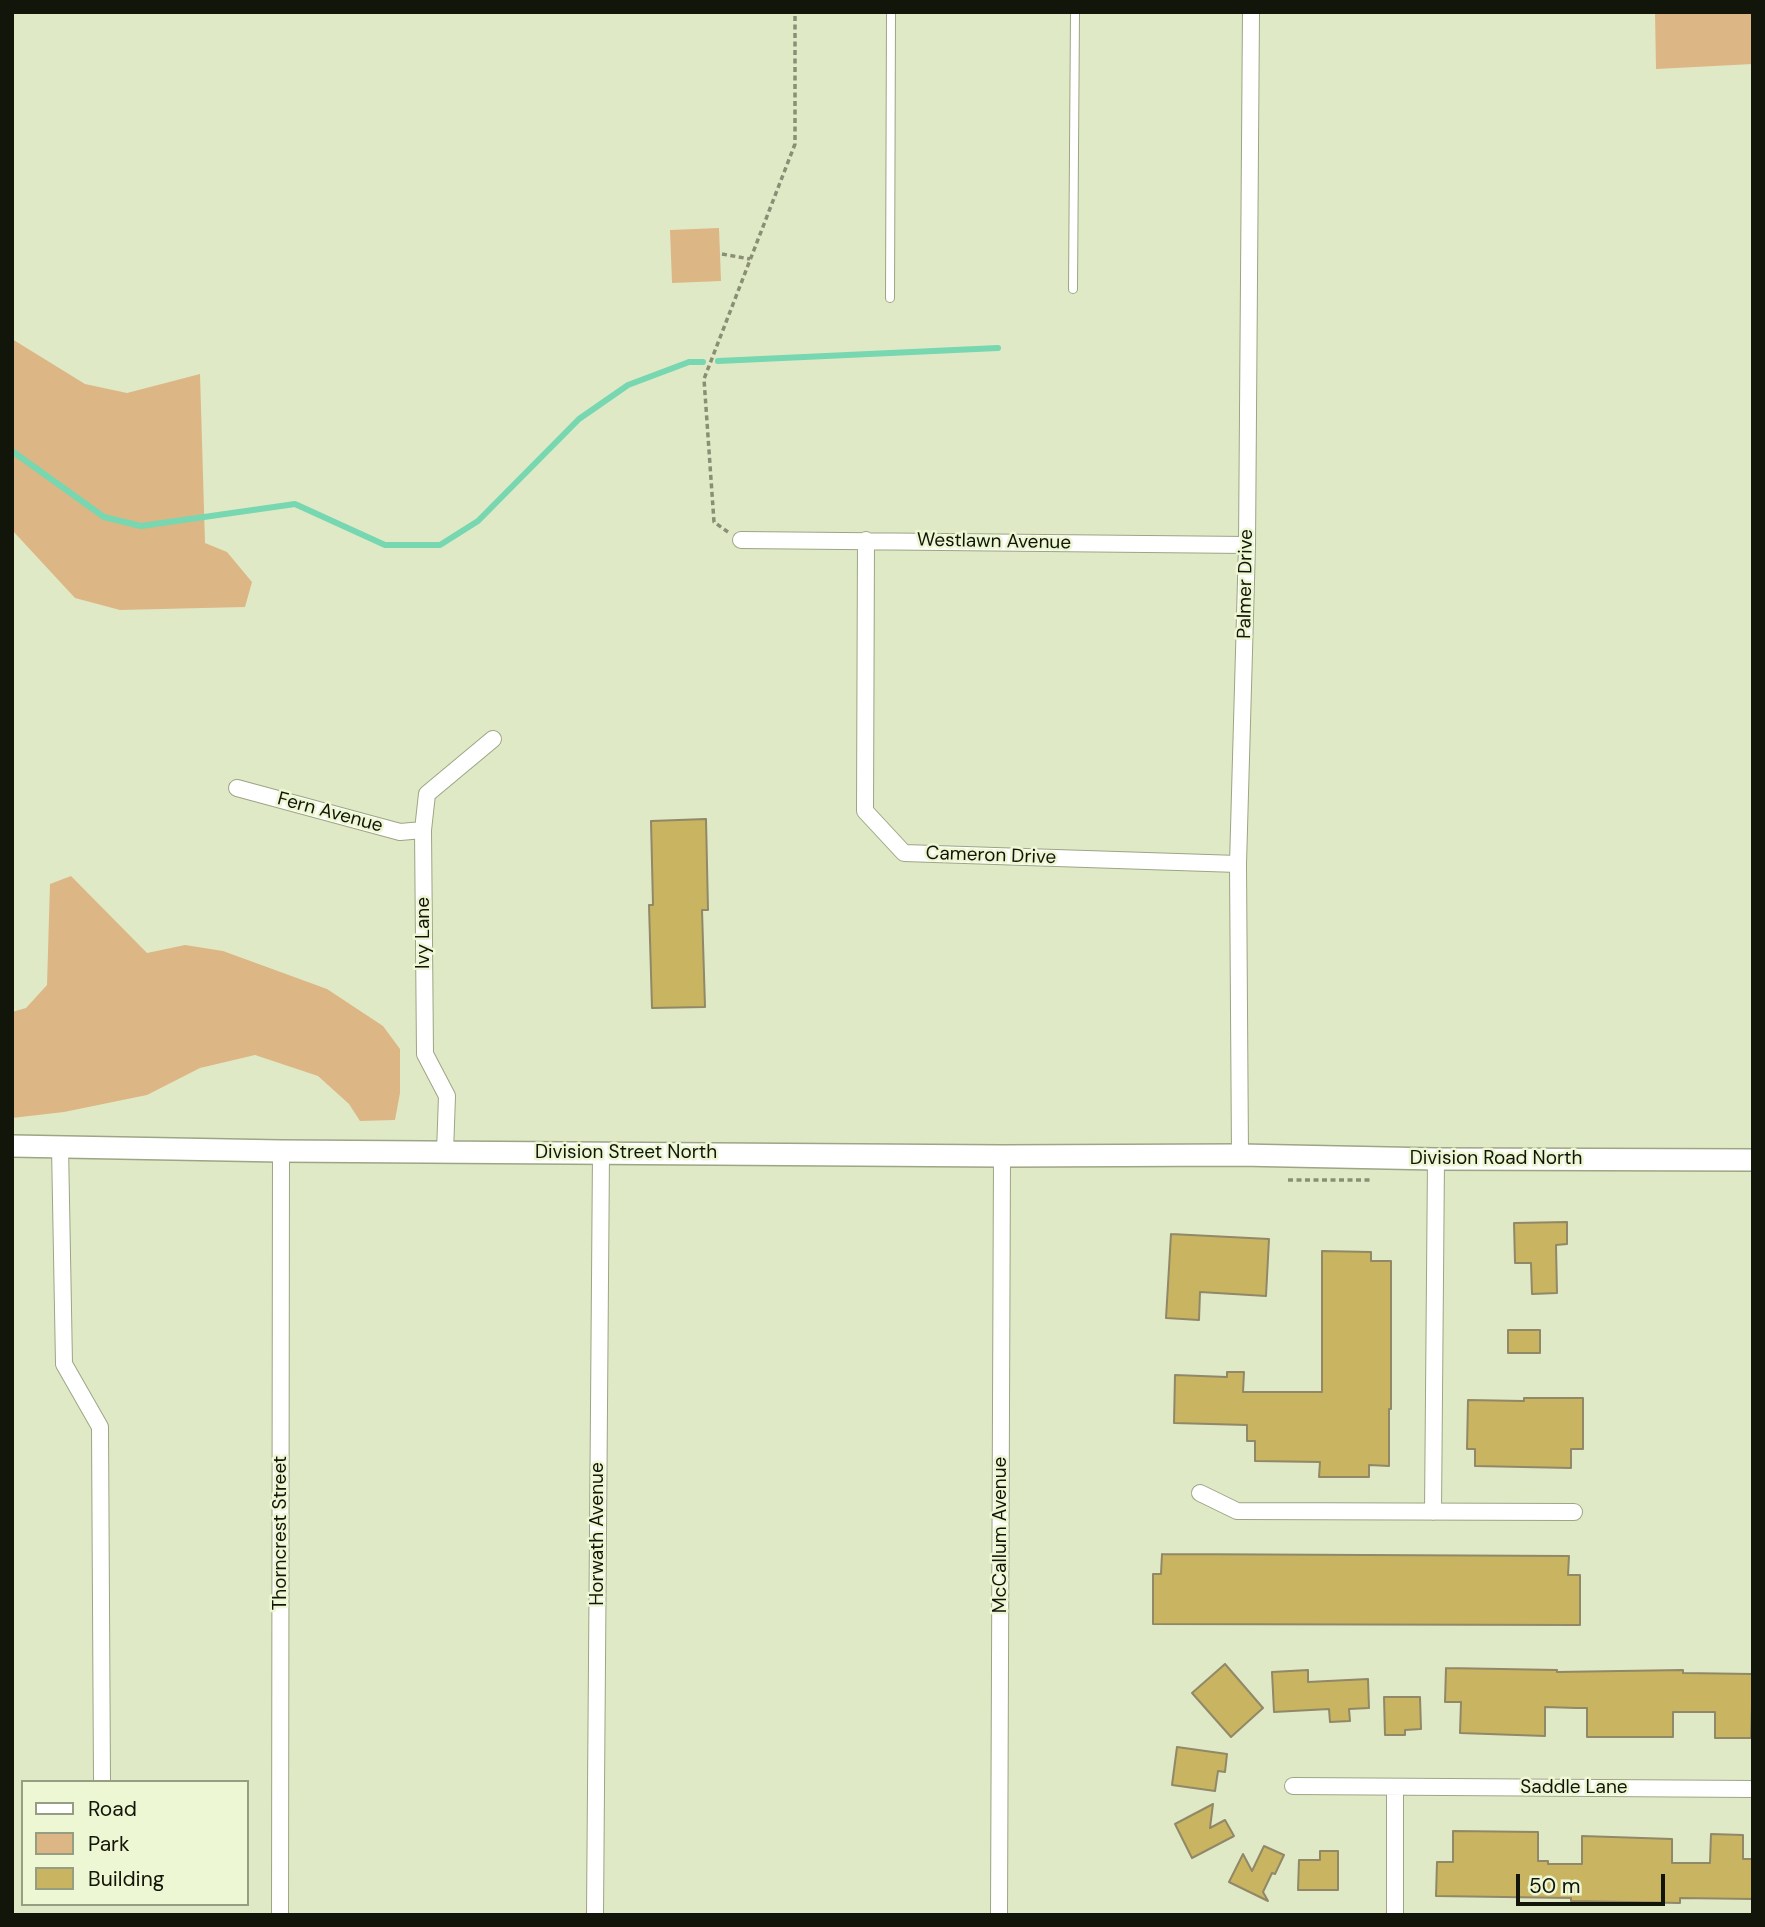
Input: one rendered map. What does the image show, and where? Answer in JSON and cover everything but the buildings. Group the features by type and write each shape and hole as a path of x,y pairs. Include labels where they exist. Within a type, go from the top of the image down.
{"main road":[{"name":"Division Street North","path":"12,1146 281,1151 1240,1155"},
{"name":"Division Road North","path":"1240,1155 1753,1160"}],"street":[{"name":"Palmer Drive","path":"1240,1155 1238,864 1247,545 1251,12"},
{"name":"Westlawn Avenue","path":"741,540 1247,545"},
{"name":"Cameron Drive","path":"866,540 865,811 904,853 1238,864"},
{"name":"Ivy Lane","path":"444,1152 446,1096 425,1054 423,830 427,794 493,739"},
{"name":"Fern Avenue","path":"237,788 400,832 423,830"},
{"path":"60,1146 64,1364 100,1427 102,1780"},
{"name":"Thorncrest Street","path":"280,1915 281,1151"},
{"name":"Horwath Avenue","path":"595,1915 601,1153"},
{"name":"McCallum Avenue","path":"999,1915 1002,1156"},
{"path":"1433,1512 1436,1159"},
{"path":"1200,1493 1237,1511 1574,1512"},
{"name":"Saddle Lane","path":"1293,1786 1753,1789"},
{"path":"1395,1787 1395,1915"}],"lane":[{"path":"890,298 891,12"},
{"path":"1073,289 1075,12"}],"path":[{"path":"741,540 713,522 704,379 795,144 795,12"},
{"path":"722,254 750,259"}],"green space":[{"path":"1655,12 1753,12 1753,64 1656,69"},
{"path":"719,228 721,281 672,283 670,230"},
{"path":"12,339 85,384 127,393 200,374 205,543 227,552 252,582 245,607 120,610 75,598 12,530"},
{"path":"71,876 147,953 185,945 223,951 327,989 383,1026 400,1049 400,1093 395,1120 360,1121 349,1104 318,1076 255,1055 200,1068 147,1095 64,1112 12,1118 12,1012 26,1008 47,985 50,884"}],"waterway":[{"path":"718,361 998,348"},
{"path":"12,451 104,517 141,526 295,504 385,545 440,545 478,521 579,419 628,385 689,362 703,362"}]}
